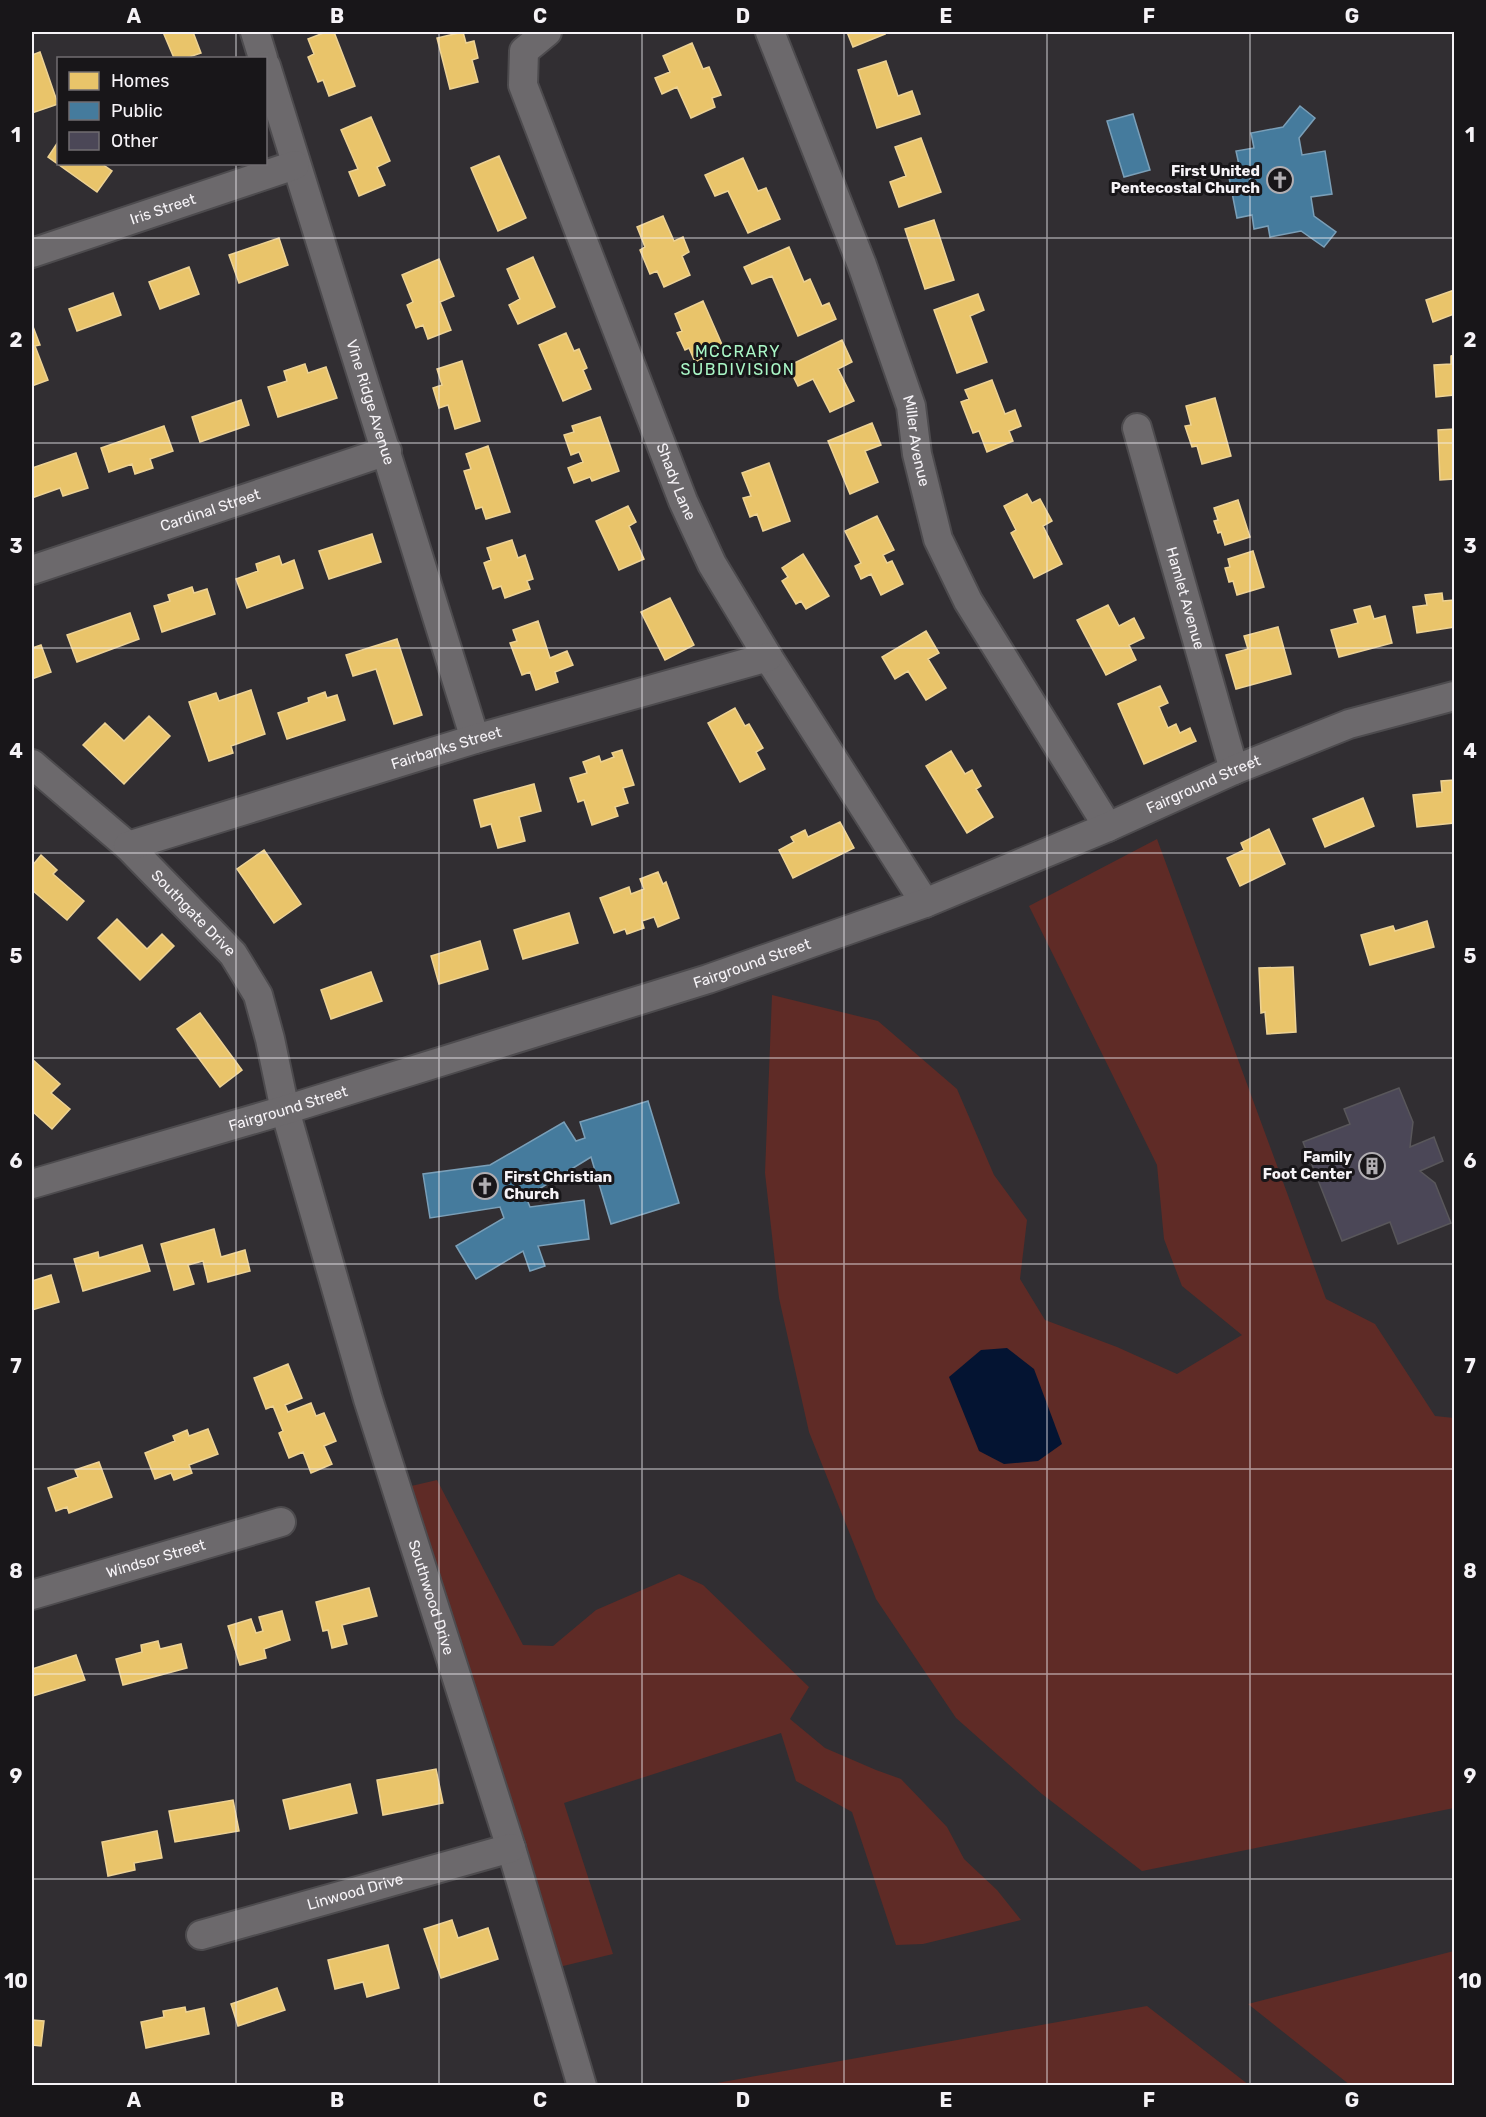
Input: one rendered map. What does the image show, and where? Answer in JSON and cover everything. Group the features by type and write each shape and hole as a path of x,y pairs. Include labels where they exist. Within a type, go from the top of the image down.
{"street":[{"path":"255,32 263,57"},
{"name":"Shady Lane","path":"547,32 524,51 523,85 682,501 712,564 768,657 925,903"},
{"name":"Miller Avenue","path":"770,32 862,266 911,406 917,454 938,539 968,601 1108,827"},
{"name":"Vine Ridge Avenue","path":"267,69 475,739"},
{"name":"Iris Street","path":"32,253 295,165"},
{"name":"Hamlet Avenue","path":"1137,428 1234,770"},
{"name":"Cardinal Street","path":"32,570 387,451"},
{"name":"Fairbanks Street","path":"128,846 475,739 768,657"},
{"name":"Fairground Street","path":"32,1184 285,1110 708,979 925,903 1108,827 1234,770 1349,724 1455,696"},
{"name":"Southgate Drive","path":"32,764 128,846 233,954 258,995 285,1110"},
{"name":"Southwood Drive","path":"285,1110 368,1399 511,1848 582,2085"},
{"name":"Windsor Street","path":"32,1595 281,1522"},
{"name":"Linwood Drive","path":"201,1935 511,1848"}],"shaded area":[{"path":"1157,839 1326,1299 1375,1324 1435,1416 1454,1418 1454,1808 1142,1871 1042,1794 956,1718 876,1599 809,1432 779,1298 765,1173 772,995 878,1021 957,1089 994,1175 1027,1220 1020,1279 1045,1320 1117,1347 1177,1374 1242,1335 1182,1286 1164,1239 1157,1165 1029,906"},
{"path":"437,1480 523,1645 553,1646 596,1610 679,1574 703,1585 809,1687 790,1719 825,1748 901,1779 947,1827 964,1859 997,1890 1021,1920 923,1944 896,1945 852,1812 796,1781 781,1733 564,1803 613,1954 559,1967 407,1487"},
{"path":"1454,1951 1454,2085 1350,2085 1248,2004"},
{"path":"1147,2006 1249,2085 706,2085"}],"water":[{"path":"1007,1348 1034,1369 1062,1444 1038,1461 1004,1464 979,1451 949,1377 981,1350"}],"building: Homes":[{"path":"163,32 193,32 201,53 189,57 174,57"},
{"path":"326,32 334,32 355,86 329,96 323,80 318,82 308,57 314,54 308,39"},
{"path":"463,32 466,43 474,41 478,58 472,60 478,82 450,89 437,38"},
{"path":"847,32 884,32 885,34 853,47"},
{"path":"692,43 703,69 709,67 721,95 712,98 715,107 691,118 677,87 662,94 655,78 670,72 663,56"},
{"path":"40,52 57,104 32,113 32,55"},
{"path":"886,61 898,96 912,91 920,114 877,128 858,70"},
{"path":"371,117 390,161 377,167 385,185 359,196 349,172 358,169 341,130"},
{"path":"921,138 941,192 899,207 890,182 906,176 895,147"},
{"path":"57,144 57,163 48,157"},
{"path":"499,156 526,218 498,231 471,168"},
{"path":"743,158 758,191 766,188 780,219 748,233 728,191 715,196 705,175"},
{"path":"59,165 103,165 112,171 97,192"},
{"path":"663,216 674,241 683,237 689,252 682,256 690,275 664,287 657,271 650,274 640,250 645,247 637,227"},
{"path":"934,220 954,280 925,289 905,229"},
{"path":"279,238 288,265 239,283 229,255"},
{"path":"789,247 804,282 810,279 822,306 829,303 836,319 798,336 772,276 752,284 744,267"},
{"path":"533,257 555,307 518,324 509,305 520,299 507,269"},
{"path":"439,259 454,296 440,302 451,330 428,339 423,325 416,328 407,305 413,302 402,275"},
{"path":"189,267 199,294 160,309 149,282"},
{"path":"1454,290 1454,314 1433,322 1426,300"},
{"path":"113,293 121,315 77,331 69,309"},
{"path":"978,294 984,310 970,316 987,362 957,373 934,310"},
{"path":"703,301 724,349 695,362 689,348 685,350 677,333 682,331 675,314"},
{"path":"32,324 40,345 35,346 48,380 32,386"},
{"path":"566,333 574,351 579,349 587,368 583,370 591,389 563,401 539,345"},
{"path":"842,340 852,362 838,369 854,401 830,412 813,379 798,386 788,366"},
{"path":"1454,355 1454,395 1436,397 1434,365 1451,364 1451,356"},
{"path":"462,361 480,421 455,429 448,405 439,408 433,388 442,385 437,369"},
{"path":"305,364 308,373 326,367 337,398 278,417 268,387 287,381 284,371"},
{"path":"992,380 1005,414 1015,410 1021,426 1009,431 1013,441 987,452 979,431 973,433 961,402 969,399 965,390"},
{"path":"1215,398 1231,456 1202,464 1197,446 1192,447 1185,426 1191,425 1186,406"},
{"path":"241,400 249,425 200,442 192,417"},
{"path":"600,417 619,471 592,481 590,477 574,483 568,468 583,462 579,452 571,455 564,435 574,432 572,426"},
{"path":"872,423 881,445 865,451 878,482 850,494 828,441"},
{"path":"164,426 173,451 150,459 153,468 135,474 132,464 109,472 101,448"},
{"path":"1454,429 1454,479 1440,480 1438,430"},
{"path":"488,446 510,512 486,519 482,507 476,509 464,471 471,469 466,454"},
{"path":"76,453 88,488 63,496 60,488 32,498 32,468"},
{"path":"769,463 790,521 763,531 757,514 750,517 743,498 751,496 742,473"},
{"path":"1027,494 1032,503 1040,499 1052,521 1043,526 1062,564 1034,578 1011,533 1016,530 1004,506"},
{"path":"1238,500 1250,537 1225,545 1214,521 1218,520 1214,508"},
{"path":"628,506 636,522 629,526 644,559 619,570 596,521"},
{"path":"877,516 894,550 883,555 887,563 892,561 903,584 881,595 871,574 861,579 855,566 861,563 845,531"},
{"path":"372,534 381,562 329,579 319,551"},
{"path":"512,540 518,558 525,555 533,579 527,581 530,589 505,598 501,586 493,589 484,563 491,560 487,548"},
{"path":"1253,551 1264,587 1237,595 1233,581 1229,582 1225,568 1230,567 1228,559"},
{"path":"803,554 829,596 806,609 801,601 796,604 782,581 788,577 782,568"},
{"path":"279,556 282,565 294,560 303,588 247,608 236,579 258,571 256,564"},
{"path":"192,587 194,593 207,589 215,614 162,632 154,606 170,601 168,595"},
{"path":"1442,593 1443,601 1454,600 1454,627 1417,633 1413,607 1427,605 1425,595"},
{"path":"670,598 694,645 665,660 641,612"},
{"path":"1108,605 1119,626 1134,618 1144,638 1129,645 1136,660 1106,675 1077,620"},
{"path":"1370,606 1374,619 1385,616 1392,643 1339,657 1331,630 1358,623 1354,610"},
{"path":"130,613 139,639 77,662 67,635"},
{"path":"538,621 550,658 567,651 573,665 555,672 558,682 536,690 530,672 522,675 510,643 517,641 513,630"},
{"path":"1278,627 1291,674 1236,689 1226,655 1248,649 1244,636"},
{"path":"926,631 939,653 928,659 946,688 926,700 908,671 895,679 882,657"},
{"path":"397,639 422,715 394,724 376,669 353,676 346,655"},
{"path":"41,645 51,672 32,679 32,648"},
{"path":"1160,686 1168,703 1159,707 1168,728 1176,724 1180,733 1190,728 1196,741 1144,764 1118,704"},
{"path":"251,690 265,734 231,746 233,753 209,761 189,702 216,693 219,701"},
{"path":"325,692 327,698 337,695 345,720 287,739 278,713 309,702 308,698"},
{"path":"735,708 745,726 749,724 763,748 756,752 765,769 740,782 708,723"},
{"path":"149,716 170,736 124,784 83,745 105,723 124,741"},
{"path":"622,750 634,785 623,788 628,803 615,807 618,816 592,825 584,800 578,802 570,778 587,773 583,762 599,756 601,762 614,757 612,753"},
{"path":"951,751 965,774 972,770 981,786 976,789 993,817 967,833 926,766"},
{"path":"1454,780 1454,823 1417,827 1413,795 1442,792 1441,781"},
{"path":"534,784 541,811 519,817 525,841 498,848 491,824 481,827 474,800"},
{"path":"1363,798 1374,826 1325,847 1313,819"},
{"path":"840,822 854,848 793,878 779,850 794,842 791,837 805,830 808,837"},
{"path":"1269,829 1285,864 1240,886 1227,858 1244,850 1241,843"},
{"path":"264,850 301,904 274,923 237,869"},
{"path":"41,855 57,870 53,874 84,901 67,920 32,890 32,866"},
{"path":"658,872 663,884 666,882 679,918 658,927 654,917 642,921 644,928 627,934 625,929 614,933 600,898 629,887 631,894 644,889 640,879"},
{"path":"569,913 578,943 523,959 514,930"},
{"path":"117,919 147,949 162,934 174,946 140,980 98,938"},
{"path":"1427,921 1434,947 1370,965 1361,935 1393,926 1395,931"},
{"path":"480,941 488,969 439,984 431,956"},
{"path":"1293,967 1296,1032 1267,1034 1265,1012 1261,1013 1259,968"},
{"path":"371,972 382,1001 331,1019 321,990"},
{"path":"200,1013 242,1070 220,1087 177,1029"},
{"path":"32,1059 60,1084 51,1093 70,1109 52,1129 32,1111"},
{"path":"214,1229 221,1257 245,1250 250,1271 208,1282 203,1261 188,1265 194,1284 174,1290 161,1244"},
{"path":"142,1245 150,1271 83,1291 74,1259 98,1252 99,1258"},
{"path":"51,1275 59,1302 32,1310 32,1281"},
{"path":"288,1364 302,1398 285,1405 288,1412 311,1403 316,1416 324,1413 336,1441 324,1446 332,1464 311,1473 303,1452 289,1458 279,1433 283,1431 273,1406 266,1409 254,1378"},
{"path":"208,1429 218,1454 189,1465 192,1473 174,1480 171,1473 155,1479 145,1453 175,1441 173,1436 187,1430 189,1436"},
{"path":"99,1462 112,1497 69,1513 67,1507 56,1511 48,1488 78,1477 75,1470"},
{"path":"369,1588 377,1616 342,1625 347,1644 332,1648 328,1630 323,1631 316,1602"},
{"path":"282,1611 290,1640 264,1649 266,1658 240,1665 228,1626 251,1619 256,1633 263,1631 259,1617"},
{"path":"158,1641 160,1649 181,1644 187,1668 123,1685 116,1659 142,1652 141,1645"},
{"path":"76,1655 85,1680 33,1696 32,1669"},
{"path":"436,1769 443,1803 383,1815 377,1780"},
{"path":"350,1784 357,1813 290,1829 283,1800"},
{"path":"233,1800 239,1831 175,1842 169,1811"},
{"path":"157,1831 162,1858 134,1863 135,1870 108,1876 102,1842"},
{"path":"452,1920 458,1938 488,1928 498,1959 441,1978 424,1929"},
{"path":"388,1945 399,1988 367,1997 363,1982 335,1989 328,1960"},
{"path":"277,1988 285,2010 238,2026 231,2004"},
{"path":"185,2007 186,2012 204,2008 209,2034 146,2048 141,2022 164,2017 163,2011"},
{"path":"32,2020 44,2021 41,2046 32,2045"}],"building: Public":[{"name":"First United Pentecostal Church","path":"1300,106 1315,118 1299,138 1302,155 1325,151 1332,194 1311,197 1314,216 1336,232 1324,247 1301,231 1270,237 1268,226 1254,229 1252,215 1237,218 1227,167 1239,165 1236,151 1254,148 1251,133 1283,127"},
{"path":"1133,114 1150,170 1124,177 1107,121"},
{"name":"First Christian Church","path":"648,1101 679,1203 611,1224 591,1157 526,1197 530,1207 584,1200 589,1239 538,1246 545,1266 530,1271 523,1251 476,1279 456,1246 504,1218 500,1207 430,1218 423,1174 490,1165 564,1122 576,1141 585,1138 580,1122"}],"building: Other":[{"name":"Family Foot Center","path":"1399,1088 1413,1122 1410,1147 1434,1137 1443,1161 1420,1171 1435,1183 1451,1223 1398,1244 1390,1222 1342,1241 1303,1142 1350,1124 1344,1109"}],"place":[{"name":"First United Pentecostal Church","path":"1280,180"},
{"name":"Family Foot Center","path":"1372,1166"},
{"name":"First Christian Church","path":"485,1186"}],"district":[{"name":"MCCRARY SUBDIVISION","path":"738,360"}]}
